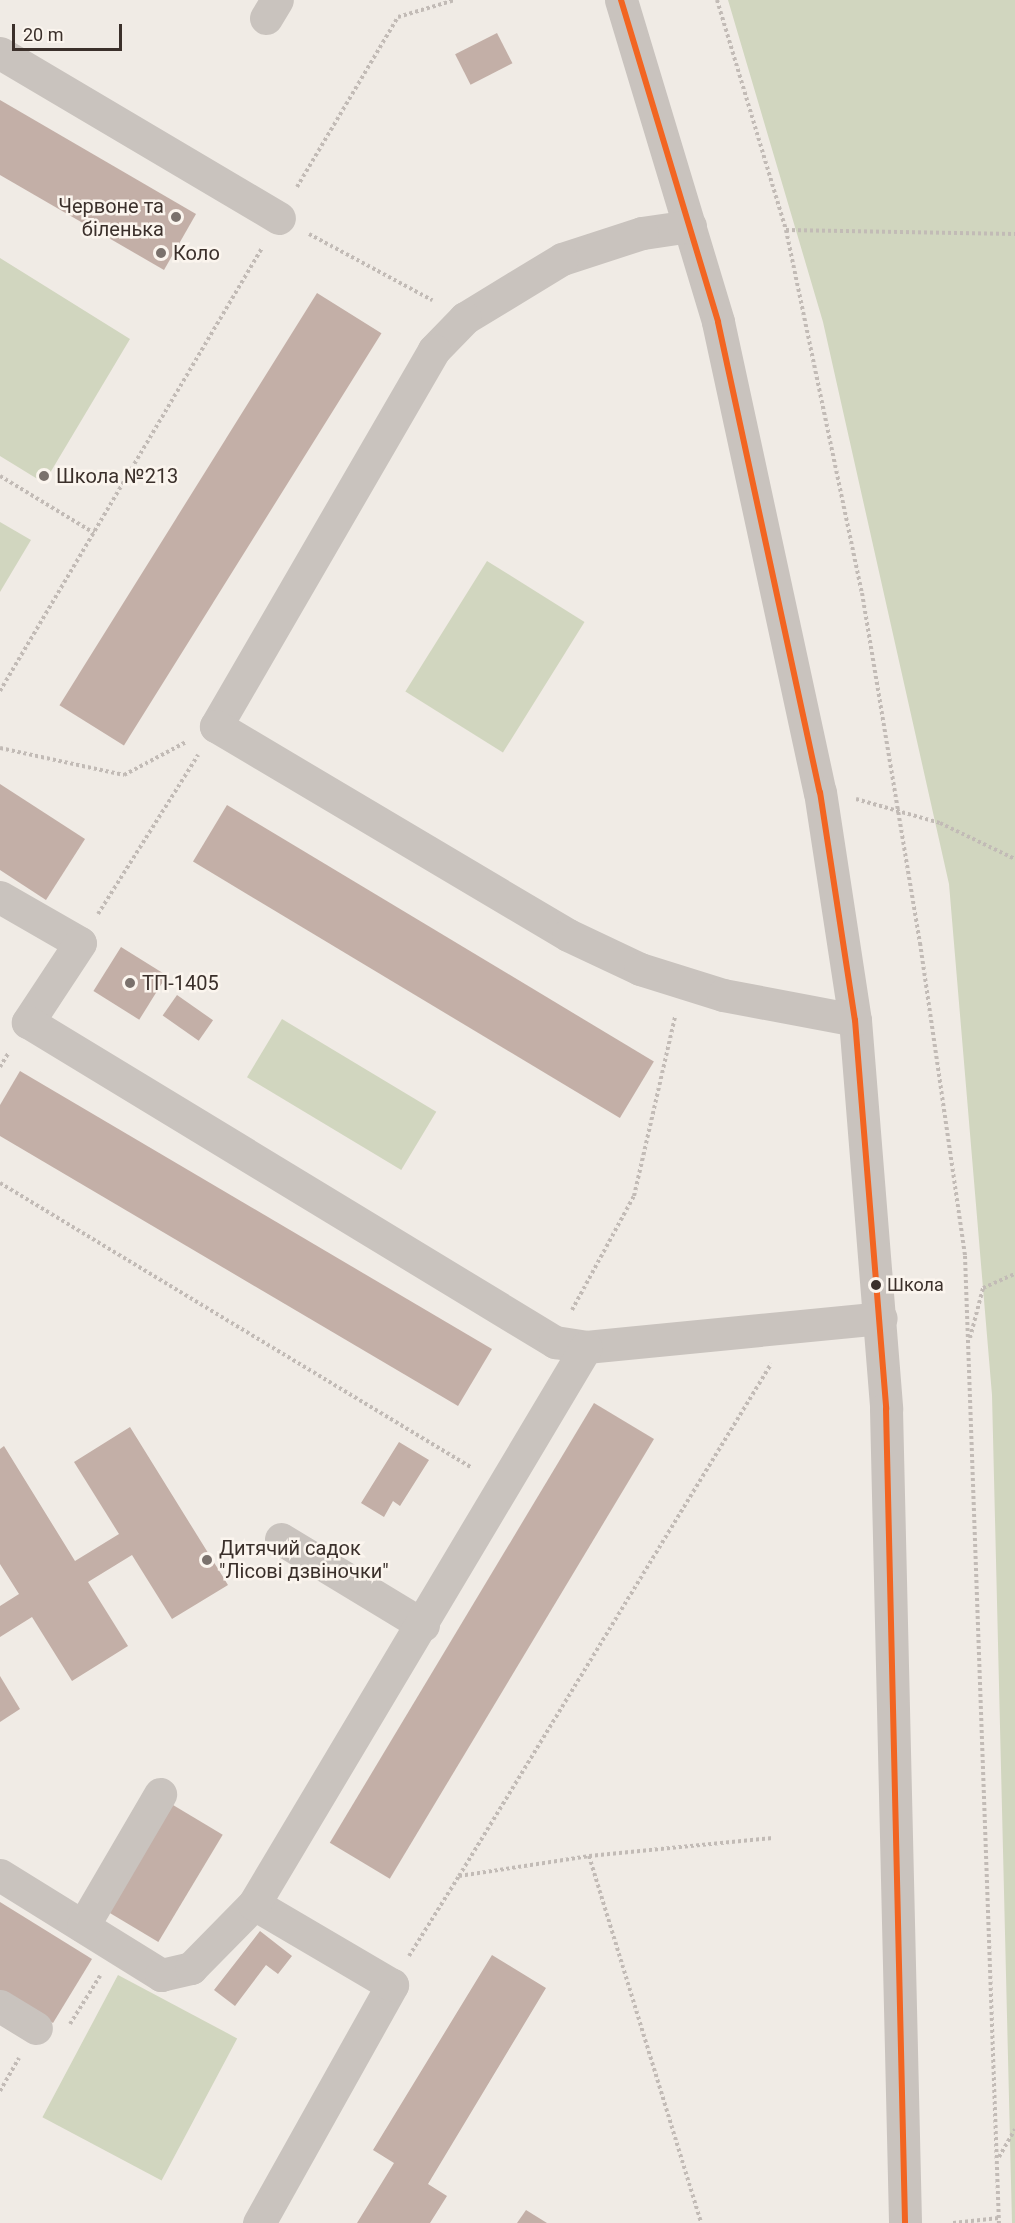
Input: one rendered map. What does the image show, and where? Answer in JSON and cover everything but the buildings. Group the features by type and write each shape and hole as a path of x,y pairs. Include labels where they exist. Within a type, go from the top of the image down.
{"street":[{"path":"621,0 718,322 820,792 855,1020 881,1318 905,2223"},
{"path":"0,53 279,218"},
{"path":"690,226 642,232 562,259 465,318 434,350 408,389 216,726 568,935 639,969 683,984 855,1020"},
{"path":"0,897 80,943 28,1022 570,1345 881,1318"},
{"path":"0,1875 161,1975 177,1973 207,1955 254,1904 423,1625 504,1488 570,1345"},
{"path":"281,1539 423,1625"},
{"path":"83,1926 160,1794"},
{"path":"254,1904 392,1984 259,2223"},
{"path":"0,2006 36,2028"}],"path":[{"path":"0,691 398,17 455,0"},
{"path":"717,0 786,230 862,593 898,808 965,1256 999,2221 953,2223"},
{"path":"279,218 465,318"},
{"path":"786,230 1015,234"},
{"path":"0,476 94,533"},
{"path":"0,748 124,775 216,726"},
{"path":"80,943 216,726"},
{"path":"820,792 898,808 940,823 1015,859"},
{"path":"570,1345 634,1197 683,984"},
{"path":"0,1183 504,1488"},
{"path":"969,1342 983,1288 1015,1274"},
{"path":"392,1984 794,1326"},
{"path":"459,1876 589,1856 773,1838"},
{"path":"589,1856 701,2223"},
{"path":"998,2160 1015,2129"}],"green space":[{"path":"728,0 1015,0 1015,2223 1012,2223 992,1395 949,884 823,322"},
{"path":"0,258 130,339 44,483 0,456"},
{"path":"0,522 31,540 0,592"},
{"path":"487,561 585,622 503,753 405,692"},
{"path":"282,1019 436,1112 401,1170 247,1077"},
{"path":"118,1975 237,2038 162,2181 42,2117"}],"transit line":[{"path":"621,0 718,322 820,792 855,1020 886,1409 905,2223"}],"place":[{"name":"Червоне та біленька","path":"176,217"},
{"name":"Коло","path":"161,253"},
{"name":"Школа №213","path":"44,476"},
{"name":"ТП-1405","path":"130,983"},
{"name":"Школа","path":"876,1285"},
{"name":"Дитячий садок \"Лісові дзвіночки\"","path":"207,1560"}]}
